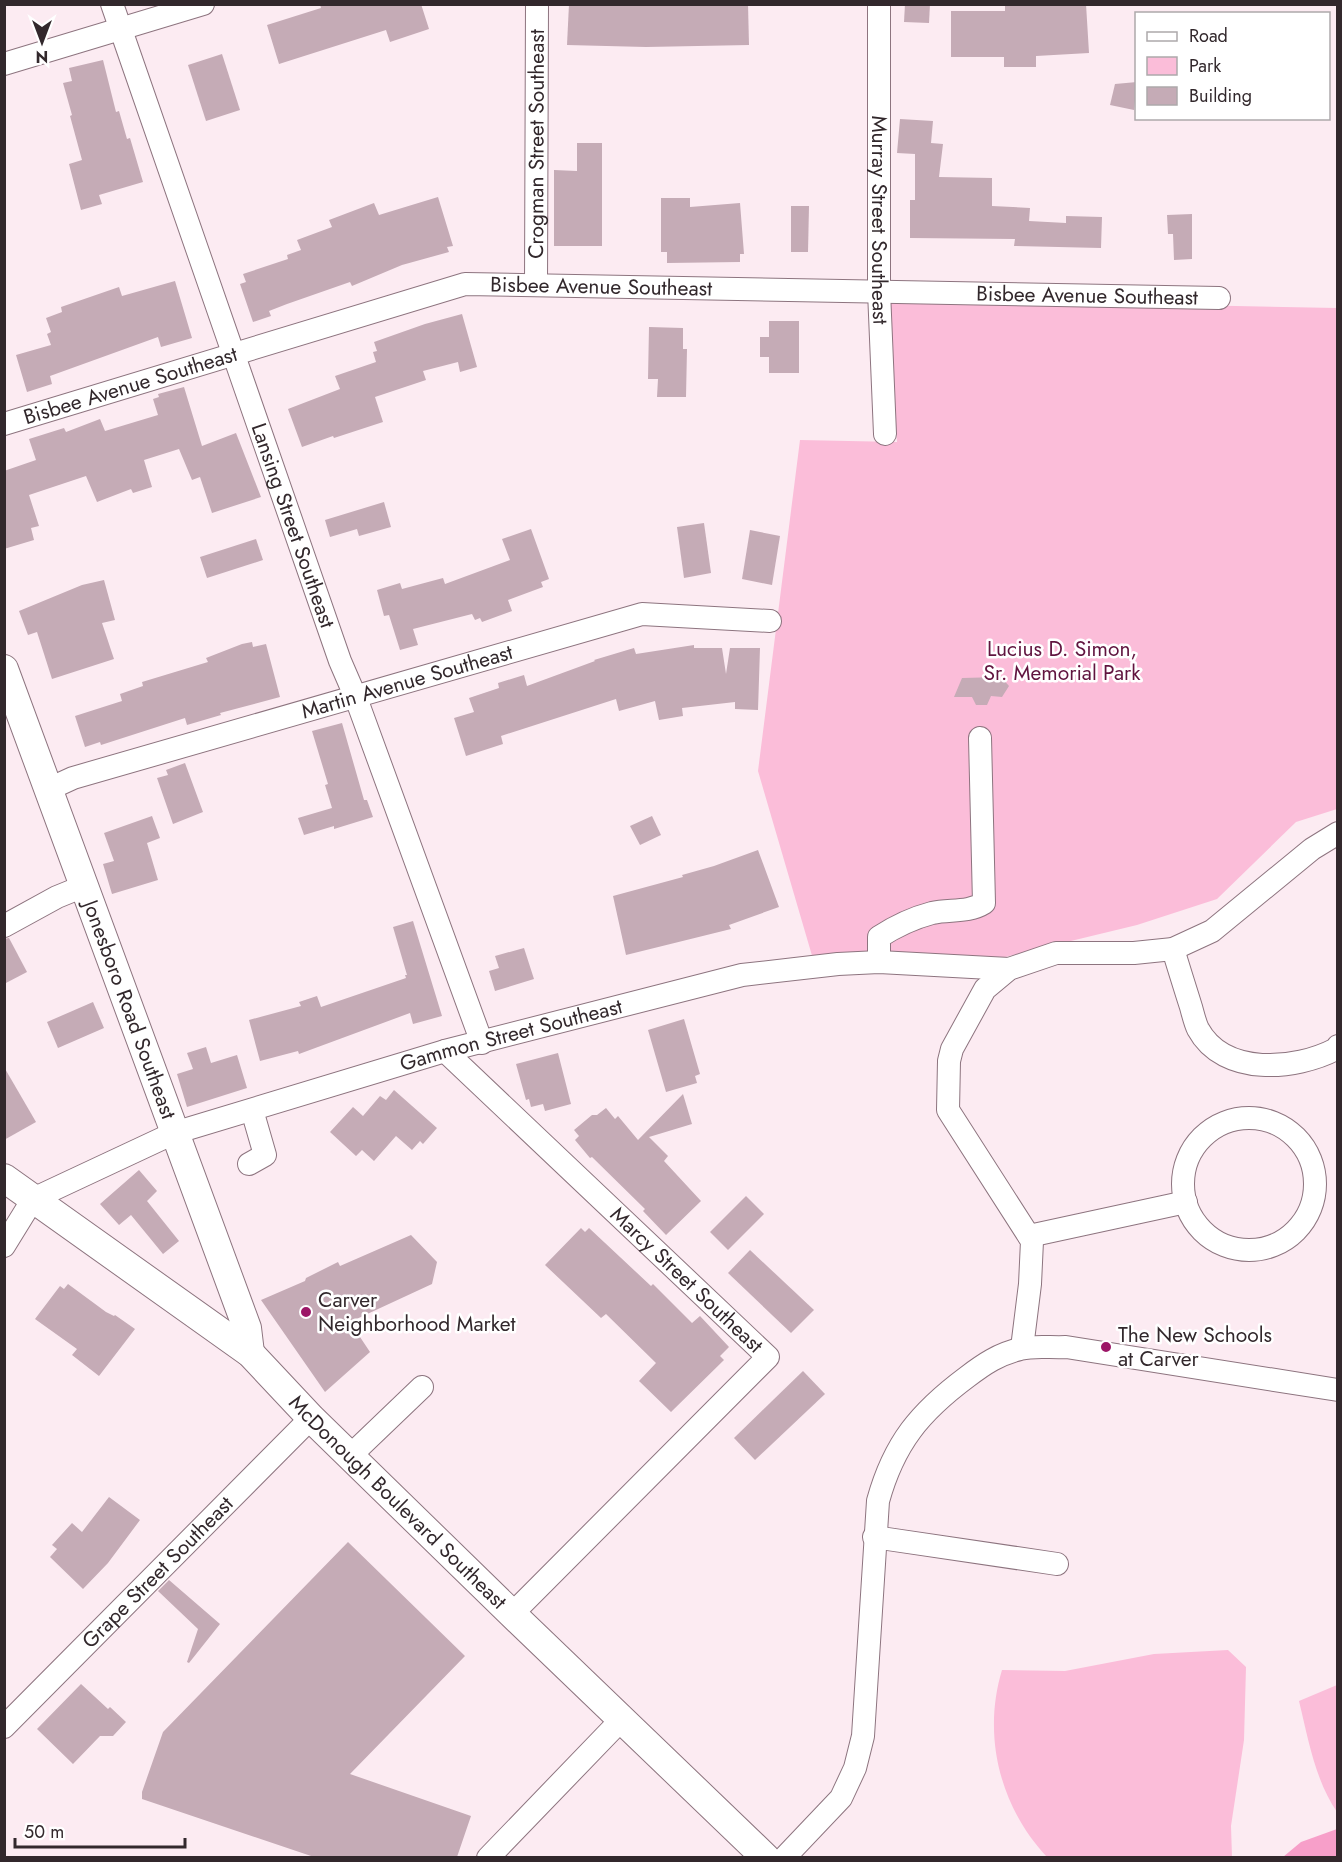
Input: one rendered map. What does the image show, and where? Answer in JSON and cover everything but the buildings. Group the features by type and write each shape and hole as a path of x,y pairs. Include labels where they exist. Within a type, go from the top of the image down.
{"main road":[{"name":"Jonesboro Road Southeast","path":"4,669 247,1328 250,1353"},
{"name":"McDonough Boulevard Southeast","path":"4,1178 250,1353 311,1418 766,1857"}],"street":[{"name":"Lansing Street Southeast","path":"112,4 336,650 356,698 482,1043"},
{"path":"4,64 203,4"},
{"name":"Crogman Street Southeast","path":"536,285 537,4"},
{"name":"Murray Street Southeast","path":"879,4 879,291 885,434"},
{"name":"Bisbee Avenue Southeast","path":"4,424 465,284 1219,298"},
{"name":"Martin Avenue Southeast","path":"49,789 73,778 642,614 770,621"},
{"path":"879,962 879,937 901,923 934,913 975,909 984,903 980,738"},
{"path":"1022,1348 1032,1241 948,1110 952,1049 985,990 1008,969 1056,953 1134,953 1173,950 1212,931 1312,849 1338,833"},
{"path":"4,926 57,897 84,886"},
{"path":"1173,950 1198,1029 1221,1054 1247,1063 1269,1066 1296,1064 1322,1057 1338,1046"},
{"name":"Gammon Street Southeast","path":"33,1199 174,1133 445,1051 742,975 838,964 879,962 1008,969"},
{"name":"Marcy Street Southeast","path":"445,1051 768,1357 512,1614"},
{"path":"249,1164 265,1155 252,1110"},
{"path":"1237,1118 1261,1119 1285,1128 1301,1142 1312,1163 1316,1188 1311,1210 1296,1232 1281,1242 1262,1249 1232,1248 1207,1236 1189,1214 1186,1202 1182,1188 1185,1167 1196,1143 1209,1131 1237,1118"},
{"path":"4,1245 33,1199"},
{"path":"1029,1236 1186,1202"},
{"path":"784,1857 841,1798 855,1768 863,1736 878,1501 886,1472 898,1449 932,1403 992,1359 1022,1348 1066,1347 1338,1390"},
{"path":"351,1455 422,1388"},
{"name":"Grape Street Southeast","path":"4,1727 311,1418"},
{"path":"874,1537 1058,1564"},
{"path":"488,1857 622,1719"}],"green space":[{"name":"Lucius D. Simon, Sr. Memorial Park","path":"888,299 1337,308 1337,809 1296,822 1217,899 1137,925 1005,957 869,955 813,959 758,771 800,440 897,442"},
{"path":"1228,1650 1246,1667 1244,1740 1231,1826 1232,1857 1047,1857 1017,1816 999,1770 994,1720 996,1695 1002,1670 1065,1671 1154,1654"},
{"path":"1337,1685 1337,1812 1329,1800 1318,1773 1299,1701"}],"shaded area":[{"path":"1337,1829 1337,1857 1283,1857 1301,1842"}],"place":[{"name":"Carver Neighborhood Market","path":"306,1312"},
{"name":"The New Schools at Carver","path":"1106,1347"}]}
